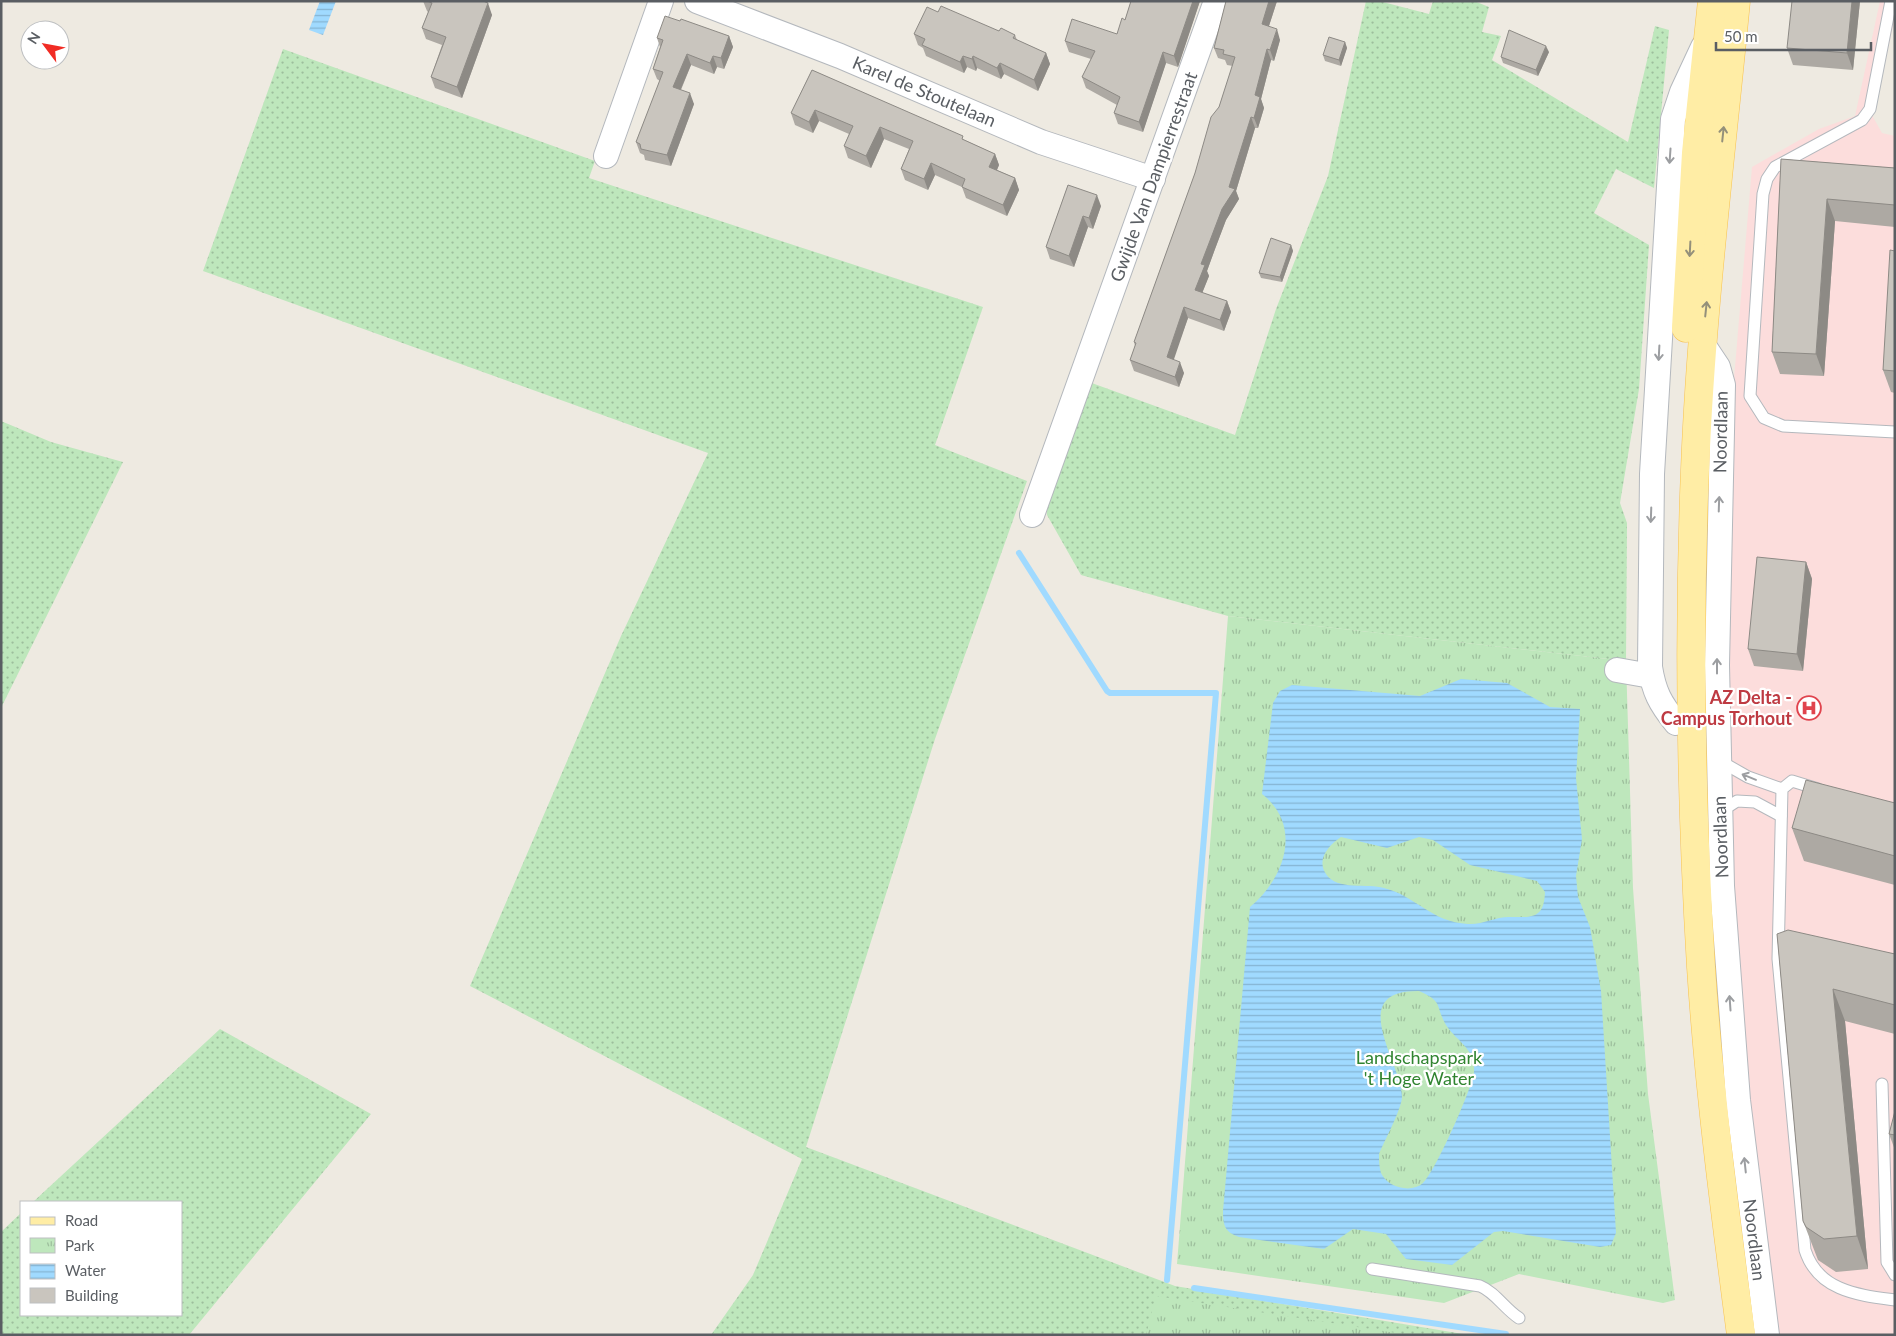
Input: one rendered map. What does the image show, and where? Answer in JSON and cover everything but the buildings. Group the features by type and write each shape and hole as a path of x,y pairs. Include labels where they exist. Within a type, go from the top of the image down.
{"main road":[{"path":"1712,1 1693,200 1678,477 1675,604 1676,722 1679,819 1692,1049 1702,1160 1724,1335"},
{"name":"Noordlaan","path":"1736,1 1702,343 1694,474 1691,633 1696,871 1708,1055 1720,1168 1742,1335"}],"street":[{"path":"606,156 661,1"},
{"name":"Karel de Stoutelaan","path":"697,1 840,56 1042,142 1154,179"},
{"name":"Gwijde Van Dampierrestraat","path":"1032,515 1092,353 1216,1"},
{"path":"1676,722 1662,705 1652,686 1651,676 1649,619 1652,474 1672,133 1682,92 1709,34"},
{"name":"Noordlaan","path":"1702,343 1718,367 1723,386 1717,564 1718,760 1725,931 1737,1090 1747,1188 1767,1335"},
{"path":"1617,670 1651,676"}],"lane":[{"path":"1891,1 1870,109 1862,120 1775,167 1767,179 1763,194 1750,396 1764,418 1783,426 1895,432"},
{"path":"1718,760 1730,770 1782,789"},
{"path":"1829,792 1792,781 1782,789 1778,959 1805,1250 1809,1264 1833,1284 1852,1294 1895,1300"},
{"path":"1720,812 1737,801 1746,801 1755,802 1781,816"},
{"path":"1882,1084 1887,1262 1895,1275"},
{"path":"1372,1269 1488,1289 1502,1305 1519,1318"}],"shaded area":[{"name":"AZ Delta - Campus Torhout","path":"1880,1 1895,1 1895,17 1873,117 1882,133 1895,136 1895,1335 1774,1335 1757,1210 1724,758 1728,449 1752,167 1819,129 1855,116"}],"green space":[{"path":"1366,1 1379,1 1429,14 1433,1 1474,1 1489,7 1482,32 1501,36 1492,60 1628,142 1655,26 1669,30 1654,188 1616,169 1594,213 1649,245 1639,389 1620,503 1627,523 1626,661 1228,616 1081,575 1047,515 1046,504 1089,382 1235,435 1276,309 1328,176"},
{"path":"283,49 595,161 589,178 983,307 935,445 1027,481 935,739 806,1147 1175,1286 1469,1335 711,1335 753,1275 802,1159 470,986 621,636 708,453 203,271"},
{"path":"1,421 51,442 123,462 1,708"},
{"name":"Landschapspark 't Hoge Water","path":"1228,616 1626,661 1633,888 1648,1094 1675,1300 1663,1303 1519,1274 1444,1303 1177,1264"},
{"path":"220,1029 371,1114 189,1335 1,1335 1,1232 20,1214 20,1316 182,1316 182,1201 34,1201"},
{"path":"1156,1296 1409,1335 1146,1335"}],"water":[{"path":"320,1 336,1 323,35 309,30"},
{"path":"1461,679 1507,683 1550,707 1580,709 1576,778 1582,839 1576,876 1578,897 1590,927 1601,991 1616,1233 1611,1245 1600,1247 1503,1231 1494,1232 1452,1265 1406,1259 1386,1234 1353,1229 1324,1249 1239,1237 1228,1231 1224,1224 1223,1211 1250,907 1272,882 1285,852 1285,836 1282,821 1275,807 1262,794 1273,703 1280,691 1292,685 1420,696","holes":["1341,837 1387,848 1419,837 1433,840 1470,865 1537,881 1545,892 1542,908 1535,915 1504,917 1468,924 1444,919 1405,897 1384,888 1337,883 1326,874 1322,863 1328,848","1419,991 1436,1002 1446,1025 1471,1055 1474,1072 1467,1095 1452,1130 1429,1176 1418,1186 1406,1188 1388,1182 1381,1173 1379,1166 1379,1154 1396,1117 1402,1097 1400,1083 1382,1031 1381,1015 1385,1002 1397,994"]}],"waterway":[{"path":"1019,553 1107,691 1110,693 1216,693 1167,1280"},
{"path":"1194,1288 1506,1334"}],"place":[{"name":"AZ Delta - Campus Torhout","path":"1809,708"}]}
